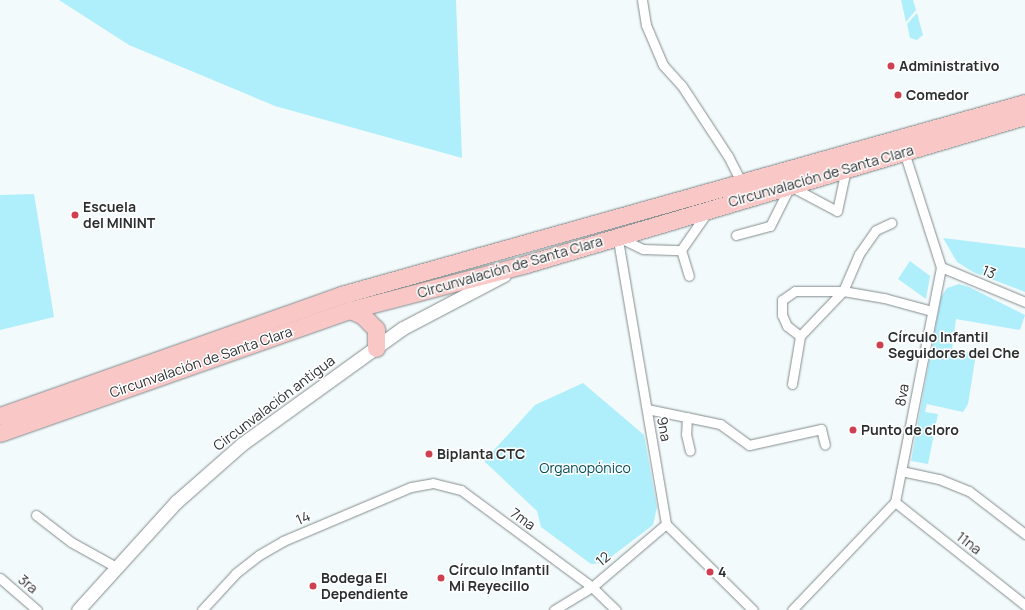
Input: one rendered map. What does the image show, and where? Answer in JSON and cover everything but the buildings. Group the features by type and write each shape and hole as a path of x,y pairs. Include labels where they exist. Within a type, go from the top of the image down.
{"highway":[{"name":"Circunvalación de Santa Clara","path":"0,416 341,295 614,217 1025,103"},
{"name":"Circunvalación de Santa Clara","path":"0,432 350,310 523,265 1025,116"},
{"path":"350,310 362,315 376,329 376,348"}],"street":[{"path":"642,0 646,25 663,65 682,86 728,156 741,182"},
{"name":"8va","path":"895,502 941,268 904,152"},
{"path":"736,235 770,226 790,186 837,211 846,169"},
{"path":"688,276 681,250 708,210"},
{"name":"9na","path":"614,217 666,524"},
{"path":"792,384 800,336 843,291 859,254 876,230 891,223"},
{"path":"618,236 643,249 681,250"},
{"name":"Circunvalación antigua","path":"78,610 176,502 242,444 403,328 523,265"},
{"name":"13","path":"941,268 1025,302"},
{"path":"800,336 787,326 782,315 782,300 795,291 843,291 884,298 932,311"},
{"path":"647,409 720,424 749,445 821,429 825,445"},
{"path":"687,417 686,434 690,451"},
{"path":"901,471 939,479 969,491 1025,534"},
{"name":"7ma","path":"433,483 461,490 592,586 616,610"},
{"name":"14","path":"202,610 236,573 258,555 282,541 411,487 433,483"},
{"path":"792,610 895,502"},
{"name":"11na","path":"895,502 1025,605"},
{"path":"36,515 71,542 116,567"},
{"path":"666,524 753,610"},
{"name":"12","path":"554,610 592,586 666,524"},
{"name":"3ra","path":"0,578 38,610"}],"green space":[{"path":"59,0 456,0 462,158 275,106 129,45"},
{"path":"901,0 913,0 916,10 906,22"},
{"path":"917,13 923,35 917,40 910,38 907,24"},
{"path":"34,194 54,317 0,330 0,195"},
{"path":"943,238 1025,248 1025,292 973,272 957,262"},
{"path":"910,261 930,276 926,299 898,279"},
{"path":"959,284 969,287 1025,315 1020,330 956,319 952,349 976,354 968,404 963,412 927,404 925,412 938,414 928,464 911,461 941,297 947,288"},
{"name":"Organopónico","path":"583,383 644,435 657,507 653,525 603,563 591,564 541,527 537,511 484,461 535,405"}],"place":[{"name":"Administrativo","path":"891,66"},
{"name":"Comedor","path":"898,95"},
{"name":"Escuela del MININT","path":"75,215"},
{"name":"Círculo Infantil Seguidores del Che","path":"880,345"},
{"name":"Punto de cloro","path":"853,430"},
{"name":"Biplanta CTC","path":"429,454"},
{"name":"4","path":"710,572"},
{"name":"Círculo Infantil Mi Reyecillo","path":"441,578"},
{"name":"Bodega El Dependiente","path":"313,586"}]}
